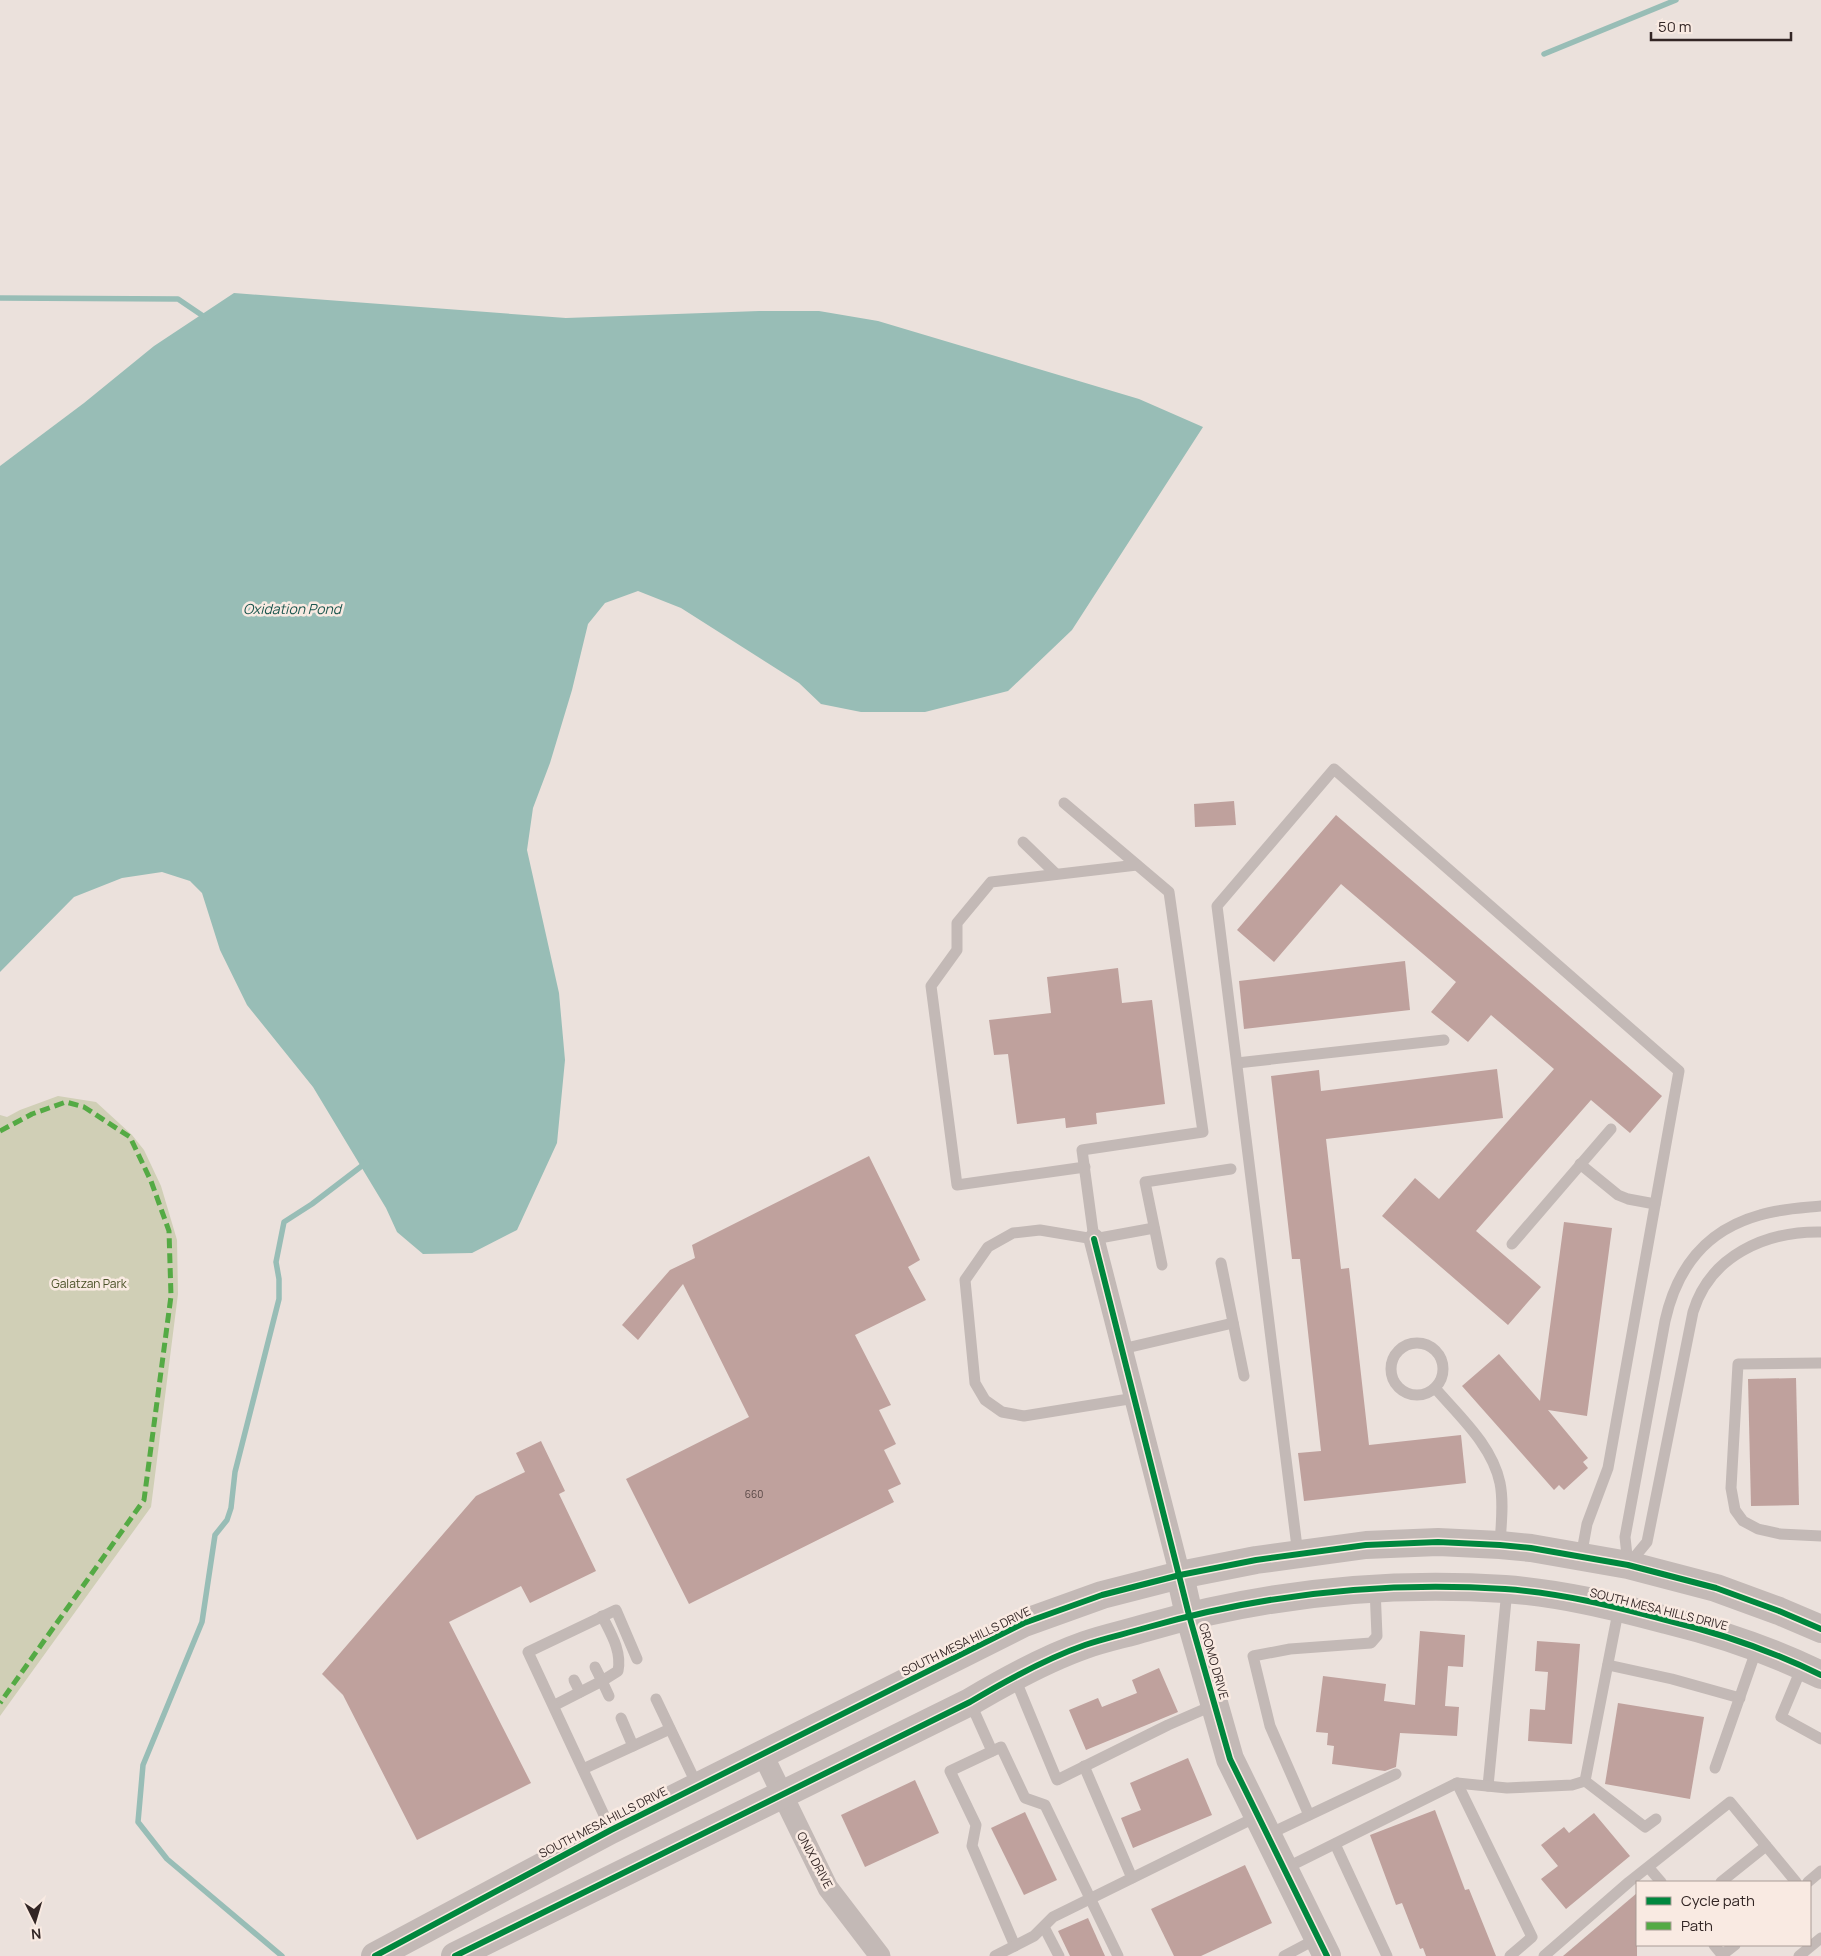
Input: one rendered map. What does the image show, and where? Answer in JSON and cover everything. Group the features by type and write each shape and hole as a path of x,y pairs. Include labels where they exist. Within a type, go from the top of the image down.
{"street":[{"name":"CROMO DRIVE","path":"1094,1239 1189,1616 1230,1759 1323,1947"},
{"name":"SOUTH MESA HILLS DRIVE","path":"375,1956 611,1830 1024,1623 1102,1595 1180,1575 1256,1560 1366,1545 1438,1542 1500,1545 1531,1548 1628,1565 1716,1588 1821,1629"},
{"path":"1619,1607 1628,1565"},
{"name":"SOUTH MESA HILLS DRIVE","path":"455,1956 483,1947 781,1794 970,1702 1014,1676 1085,1645 1189,1616 1289,1596 1375,1588 1420,1586 1507,1590 1619,1607 1701,1629 1758,1648 1812,1670"},
{"name":"ONIX DRIVE","path":"763,1754 828,1888 880,1956"}],"lane":[{"path":"1298,1555 1217,906 1334,769 1679,1071 1608,1468 1587,1524 1581,1557"},
{"path":"1064,804 1169,892 1203,1132 1082,1150 1094,1239"},
{"path":"1022,842 1056,874"},
{"path":"1085,1167 957,1185 931,986 957,950 956,923 991,882 1137,865"},
{"path":"1237,1063 1444,1040"},
{"path":"1512,1244 1611,1128"},
{"path":"1580,1164 1618,1195 1628,1199 1655,1204"},
{"path":"1162,1265 1145,1182 1231,1169"},
{"path":"1628,1565 1625,1537 1665,1320 1673,1291 1683,1270 1690,1259 1703,1246 1733,1225 1762,1214 1821,1206"},
{"path":"1135,1398 1024,1416 1002,1412 985,1400 975,1383 965,1280 988,1247 1014,1233 1040,1230 1094,1239 1154,1228"},
{"path":"1628,1565 1647,1542 1693,1312 1698,1296 1722,1264 1747,1248 1781,1237 1821,1232"},
{"path":"1221,1264 1244,1376"},
{"path":"1122,1349 1233,1323"},
{"path":"1421,1343 1435,1350 1440,1357 1443,1374 1435,1388 1428,1393 1419,1395 1410,1394 1395,1384 1391,1376 1391,1367 1393,1358 1398,1351 1405,1346 1421,1343"},
{"path":"1821,1362 1738,1364 1731,1488 1735,1510 1743,1521 1758,1529 1780,1534 1821,1536"},
{"path":"1435,1388 1489,1453 1495,1466 1502,1502 1500,1545"},
{"path":"1309,1815 1270,1726 1253,1656 1290,1649 1371,1643 1378,1636 1375,1588"},
{"path":"1488,1786 1507,1590"},
{"path":"1586,1781 1619,1607"},
{"path":"611,1830 528,1652 556,1644 578,1633 602,1616 616,1610 637,1659"},
{"path":"554,1705 618,1671 620,1660 615,1643 602,1616"},
{"path":"1715,1768 1758,1648"},
{"path":"1608,1665 1672,1679 1740,1698"},
{"path":"595,1667 609,1696"},
{"path":"1812,1670 1781,1717 1821,1739"},
{"path":"1014,1676 1057,1780 1168,1725 1214,1705"},
{"path":"574,1680 580,1692"},
{"path":"656,1699 698,1787"},
{"path":"970,1702 992,1751"},
{"path":"620,1718 633,1746"},
{"path":"583,1769 670,1729"},
{"path":"1015,1946 972,1846 976,1825 950,1772 1001,1747 1025,1798 1045,1804 1118,1956"},
{"path":"1084,1766 1132,1878"},
{"path":"995,1956 1034,1936 1053,1918 1132,1878 1262,1825 1309,1815 1396,1774"},
{"path":"1284,1869 1457,1783 1507,1788 1572,1785 1586,1781"},
{"path":"1586,1781 1645,1827 1656,1819"},
{"path":"1457,1783 1532,1937 1510,1956"},
{"path":"1544,1956 1730,1802 1795,1881"},
{"path":"1335,1844 1387,1956"},
{"path":"1722,1881 1766,1846"},
{"path":"1649,1868 1660,1881"},
{"path":"1809,1881 1821,1871"},
{"path":"1044,1927 1059,1956"},
{"path":"1799,1956 1821,1938"},
{"path":"1715,1946 1723,1956 1734,1946"},
{"path":"1287,1955 1323,1947"}],"green space":[{"name":"Galatzan Park","path":"58,1096 96,1102 132,1135 144,1150 161,1186 177,1240 178,1294 151,1507 0,1716 0,1115 7,1117 20,1110"}],"water":[{"name":"Oxidation Pond","path":"234,293 566,318 759,311 819,311 878,321 1139,399 1203,427 1072,630 1008,691 925,712 861,712 821,704 799,683 681,608 638,591 605,603 588,624 572,690 550,763 533,808 527,850 559,993 565,1060 557,1143 517,1230 472,1253 423,1254 397,1232 386,1208 313,1087 247,1005 220,950 202,893 190,881 162,872 122,878 74,897 0,972 0,466 84,403 154,346"}],"building":[{"path":"1234,801 1236,825 1195,827 1194,804"},
{"path":"1336,815 1662,1096 1630,1133 1591,1100 1476,1231 1541,1287 1508,1325 1382,1216 1415,1178 1439,1199 1554,1069 1491,1015 1468,1042 1431,1012 1456,982 1341,884 1274,962 1237,930"},
{"path":"1405,961 1410,1010 1244,1029 1239,981"},
{"path":"1118,968 1122,1003 1152,1000 1165,1104 1096,1113 1097,1124 1066,1128 1065,1118 1017,1124 1008,1054 994,1055 989,1020 1051,1013 1047,977"},
{"path":"1497,1069 1503,1118 1326,1139 1341,1269 1349,1268 1369,1445 1461,1435 1466,1483 1304,1501 1298,1453 1321,1451 1300,1259 1292,1259 1271,1076 1319,1070 1321,1091"},
{"path":"869,1156 920,1260 908,1267 926,1300 855,1335 891,1405 879,1410 896,1444 884,1450 901,1484 888,1490 894,1502 689,1604 626,1479 749,1417 683,1284 638,1340 622,1325 670,1270 695,1258 692,1245"},
{"path":"1564,1222 1612,1228 1587,1416 1548,1410 1588,1458 1583,1462 1588,1468 1564,1490 1559,1485 1554,1490 1462,1386 1499,1354 1540,1401"},
{"path":"1796,1378 1799,1505 1751,1506 1748,1379"},
{"path":"541,1441 565,1491 559,1494 596,1571 530,1603 521,1586 449,1622 531,1783 417,1840 343,1695 322,1674 476,1496 525,1472 516,1453"},
{"path":"1420,1631 1465,1635 1463,1667 1448,1666 1445,1706 1459,1707 1457,1736 1400,1733 1396,1767 1385,1771 1332,1764 1334,1746 1327,1745 1328,1733 1316,1732 1323,1676 1386,1684 1384,1701 1415,1705"},
{"path":"1537,1641 1580,1644 1572,1744 1528,1741 1530,1709 1545,1710 1548,1672 1535,1671"},
{"path":"1159,1668 1178,1712 1086,1750 1069,1710 1098,1698 1102,1707 1137,1693 1132,1680"},
{"path":"1618,1703 1704,1717 1690,1799 1605,1784"},
{"path":"1188,1758 1212,1815 1133,1848 1121,1818 1141,1810 1130,1783"},
{"path":"915,1780 939,1833 865,1867 841,1815"},
{"path":"1435,1810 1465,1890 1469,1889 1496,1956 1426,1956 1423,1948 1420,1949 1402,1903 1396,1905 1370,1835"},
{"path":"1025,1812 1057,1880 1024,1895 991,1828"},
{"path":"1594,1813 1630,1856 1566,1909 1541,1879 1558,1866 1541,1845 1564,1827 1569,1833"},
{"path":"1245,1865 1272,1923 1201,1956 1174,1956 1151,1909"},
{"path":"1636,1894 1637,1956 1563,1956"},
{"path":"1088,1918 1105,1956 1070,1956 1058,1931"}],"waterway":[{"path":"1544,54 1676,0"},
{"path":"0,298 178,299 206,318"},
{"path":"282,1956 167,1859 138,1822 143,1765 202,1622 215,1535 227,1520 231,1508 235,1472 279,1299 279,1279 276,1262 284,1222 312,1204 363,1165 363,1162"}],"marked path":[{"path":"0,1131 32,1114 66,1102 84,1107 130,1137 151,1181 169,1231 171,1296 144,1500 0,1703"}],"cycle path":[{"path":"1094,1239 1189,1615 1230,1759 1327,1956"},
{"path":"375,1956 611,1830 1024,1623 1102,1595 1180,1575 1256,1560 1366,1545 1438,1542 1500,1545 1531,1548 1628,1565 1716,1588 1821,1629"},
{"path":"455,1956 970,1702 1041,1663 1100,1640 1234,1606 1324,1593 1369,1589 1459,1587 1526,1591 1607,1605 1706,1631 1764,1650 1821,1675"}]}
